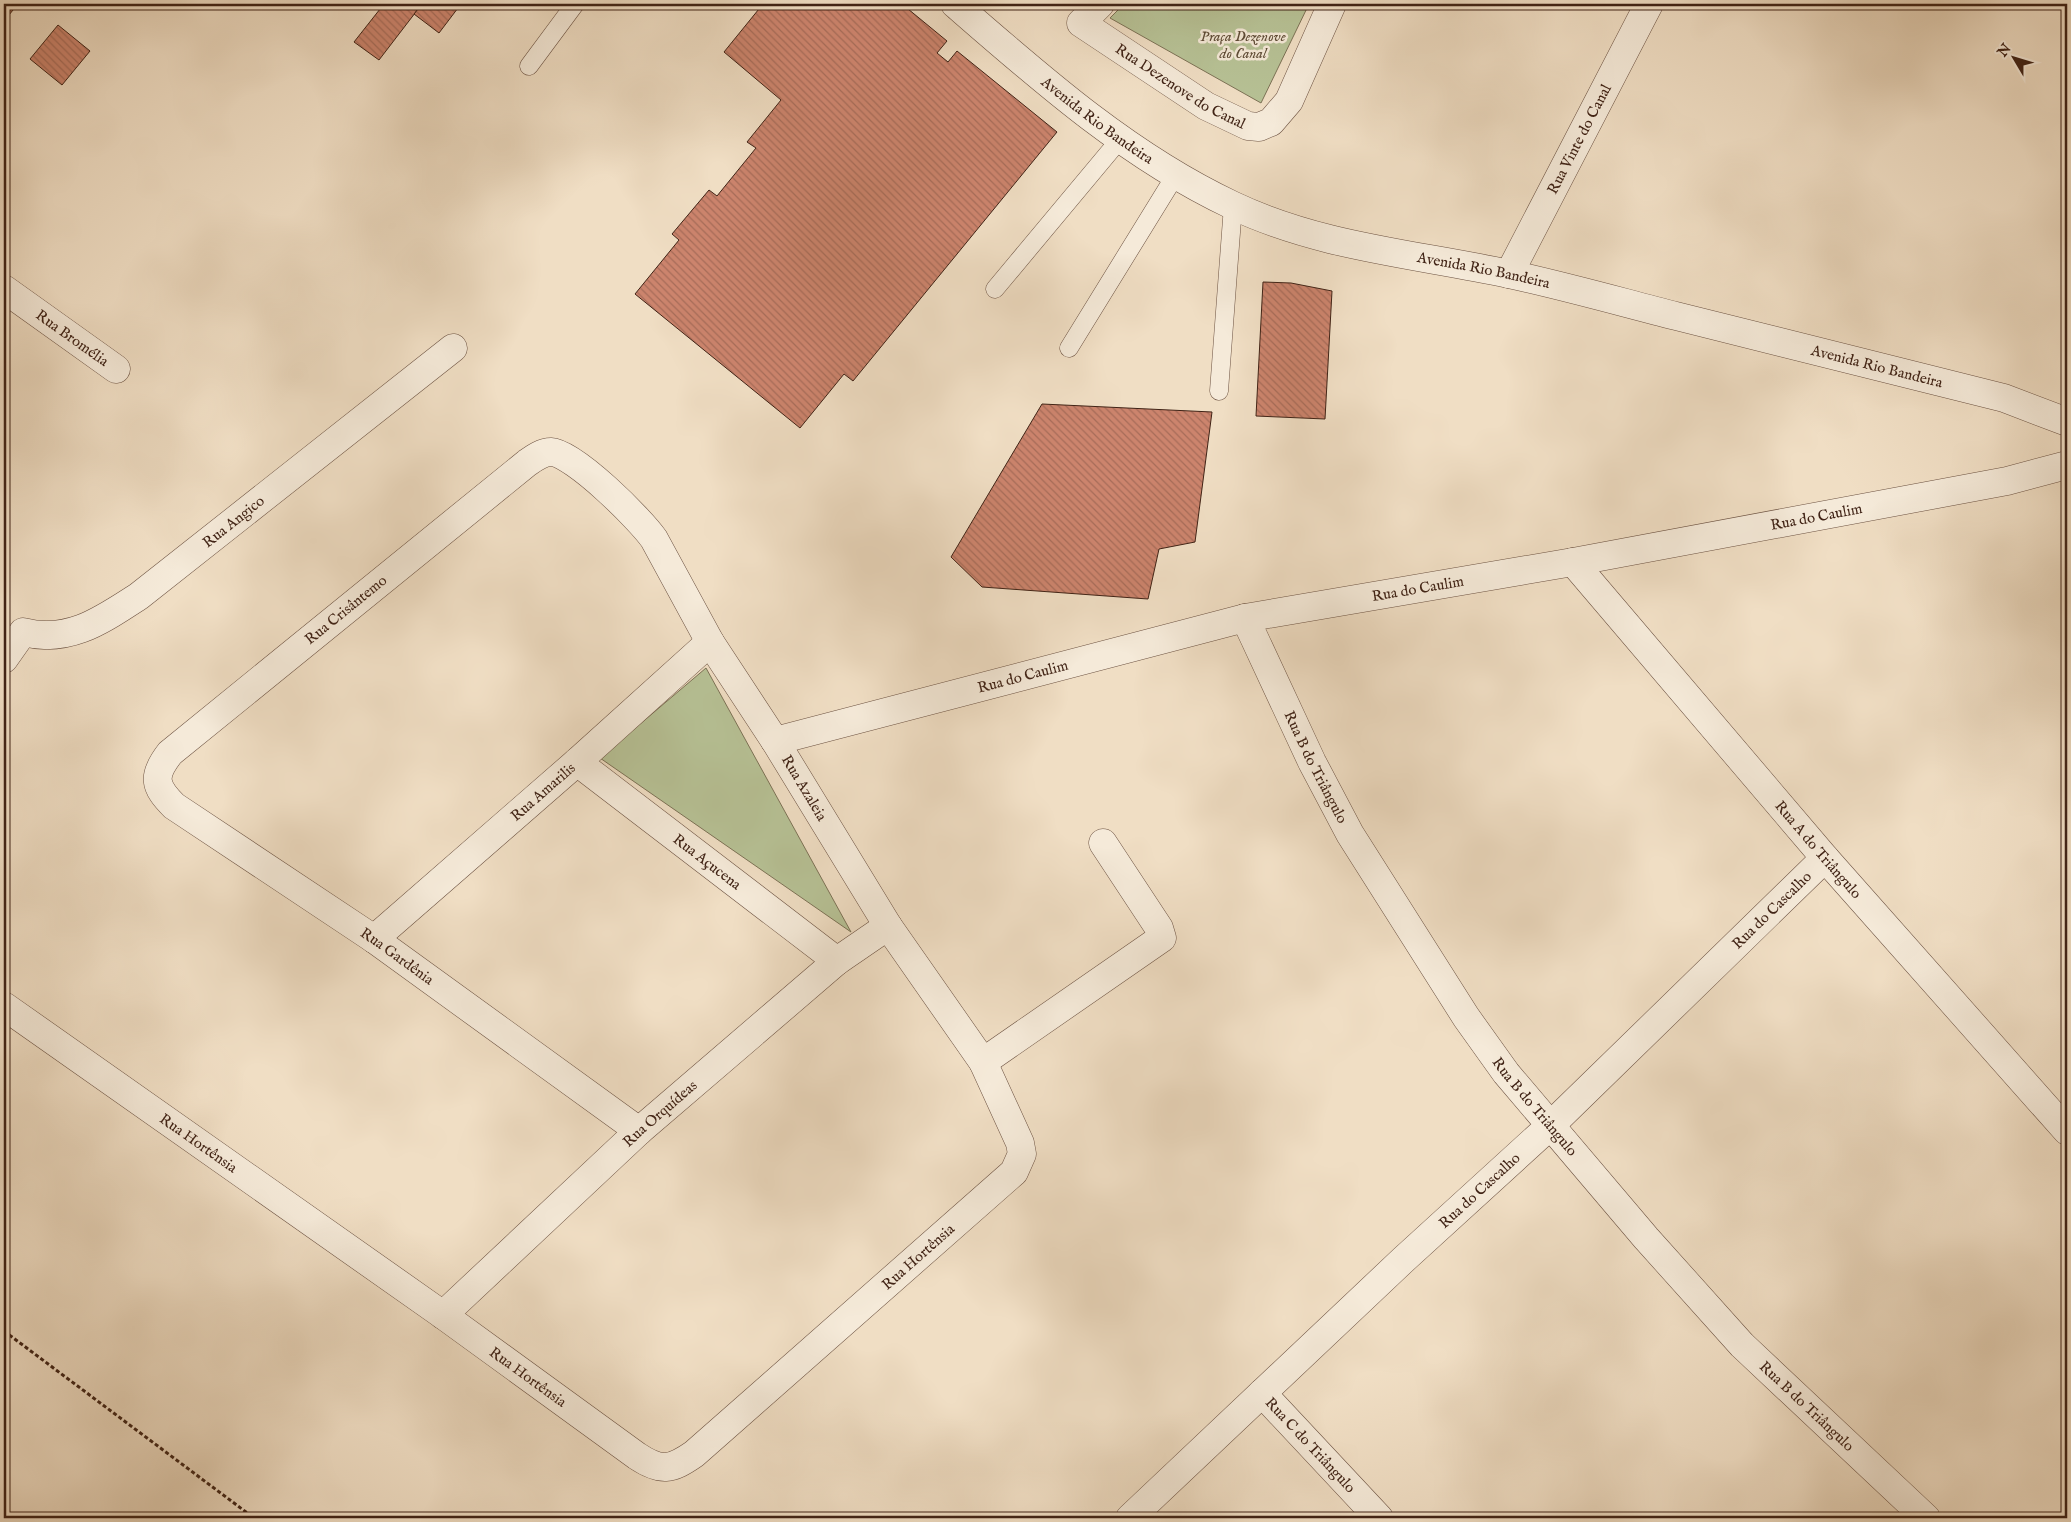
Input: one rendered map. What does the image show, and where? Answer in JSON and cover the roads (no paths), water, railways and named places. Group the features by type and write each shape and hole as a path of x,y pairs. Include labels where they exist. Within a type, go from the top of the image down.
{"street":[{"name":"Avenida Rio Bandeira","path":"955,4 1037,75 1120,138 1176,176 1233,206 1273,222 1330,240 1390,254 1509,274 2004,398 2067,422"},
{"name":"Rua Dezenove do Canal","path":"1100,4 1081,23 1206,106 1248,126 1259,127 1271,122 1289,101 1332,4"},
{"name":"Rua Vinte do Canal","path":"1509,274 1649,4"},
{"name":"Rua Bromélia","path":"4,289 116,369"},
{"name":"Rua Angico","path":"4,659 13,625 35,635 66,634 94,625 139,596 453,348"},
{"name":"Rua Azaleia","path":"550,452 570,460 643,523 654,539 710,642 775,741 888,926 982,1062 1017,1132 1022,1154"},
{"name":"Rua Crisântemo","path":"157,782 162,764 170,753 527,463 538,455 550,452"},
{"name":"Rua do Caulim","path":"775,741 1246,618 1573,562 2007,481 2067,465"},
{"name":"Rua A do Triângulo","path":"1573,562 1825,858 2067,1132"},
{"name":"Rua B do Triângulo","path":"1246,618 1312,762 1350,834 1466,1017 1506,1073 1646,1238 1742,1345 1926,1518"},
{"name":"Rua Amarilis","path":"374,939 577,762 710,642"},
{"name":"Rua Açucena","path":"577,762 837,961"},
{"name":"Rua Gardênia","path":"157,782 162,793 174,806 374,939 639,1131"},
{"path":"982,1062 1162,938 1159,928 1103,843"},
{"name":"Rua do Cascalho","path":"1130,1518 1262,1393 1552,1125 1825,858"},
{"name":"Rua Orquídeas","path":"443,1315 639,1131 837,961 888,926"},
{"name":"Rua Hortênsia","path":"4,1006 443,1315 656,1468 665,1468 680,1463 694,1454 1014,1172 1022,1154"},
{"name":"Rua C do Triângulo","path":"1262,1393 1379,1518"}],"lane":[{"path":"530,66 575,4"},
{"path":"995,289 1120,138"},
{"path":"1069,348 1176,176"},
{"path":"1219,391 1233,206"}],"park label":[{"name":"Praça Dezenove do Canal","path":"1243,44"}]}
